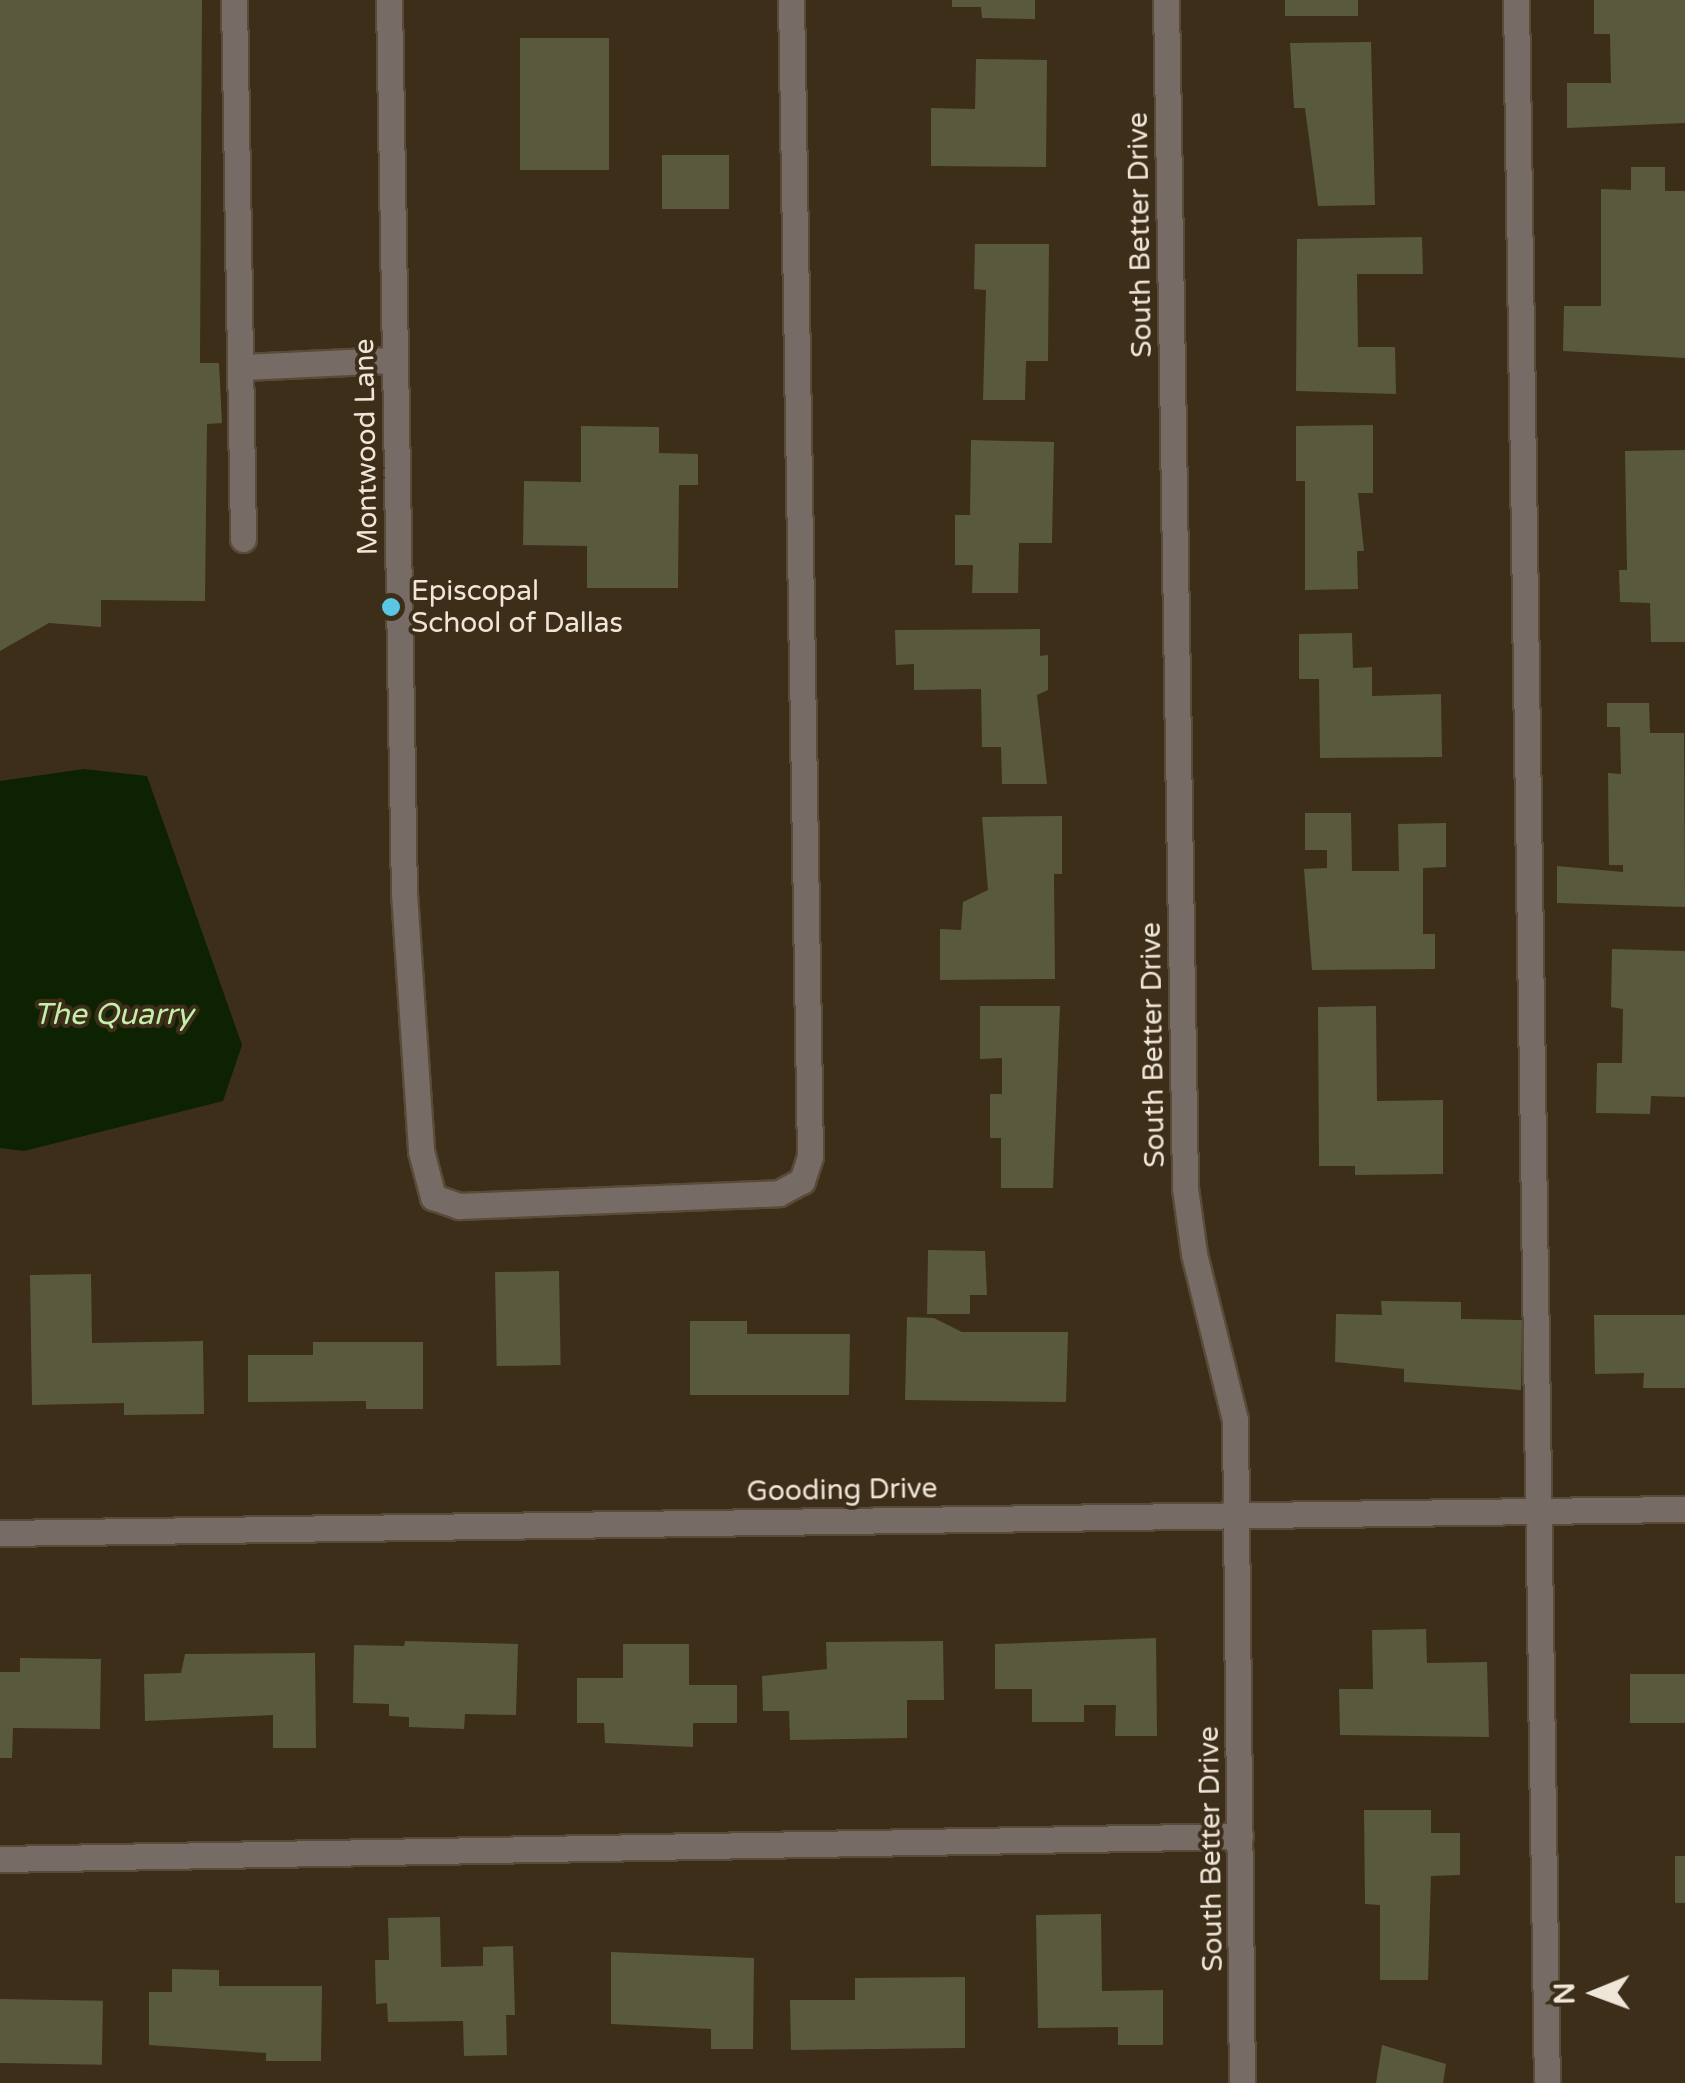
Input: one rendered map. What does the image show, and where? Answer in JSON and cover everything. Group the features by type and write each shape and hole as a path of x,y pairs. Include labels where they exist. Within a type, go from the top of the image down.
{"street":[{"path":"234,0 245,368 243,539"},
{"name":"Montwood Lane","path":"389,0 404,893 422,1152 434,1196 460,1206 780,1193 802,1181 810,1156 791,0"},
{"name":"South Better Drive","path":"1166,0 1186,1188 1194,1254 1235,1420 1242,2083"},
{"path":"1516,0 1546,2083"},
{"path":"245,368 395,360"},
{"name":"Gooding Drive","path":"0,1534 1535,1508 1685,1510"},
{"path":"0,1858 1240,1836"}],"water":[{"name":"The Quarry","path":"84,769 147,776 242,1045 223,1101 24,1151 0,1148 0,781"}],"building":[{"path":"0,0 202,0 200,363 219,363 222,423 207,424 205,601 101,600 101,627 49,623 0,651"},
{"path":"952,0 1035,0 1035,19 982,18 981,7 952,7"},
{"path":"1285,0 1358,0 1358,16 1285,16"},
{"path":"1594,0 1685,0 1685,123 1567,128 1567,83 1611,83 1610,34 1594,34"},
{"path":"520,38 609,38 609,170 520,170"},
{"path":"1371,42 1375,205 1318,206 1305,108 1294,108 1290,43"},
{"path":"976,59 1047,60 1046,167 931,166 931,108 975,109"},
{"path":"662,155 729,155 729,209 662,209"},
{"path":"1631,167 1665,167 1665,191 1685,191 1685,358 1563,351 1564,306 1601,306 1601,189 1631,190"},
{"path":"1422,237 1423,274 1357,274 1358,347 1395,347 1396,394 1296,391 1297,239"},
{"path":"975,244 1049,244 1048,361 1026,361 1025,400 983,400 986,290 974,289"},
{"path":"1373,425 1373,493 1358,493 1364,551 1357,551 1358,589 1305,590 1305,481 1296,481 1296,426"},
{"path":"581,426 659,427 659,453 698,454 698,485 679,485 678,588 587,588 587,546 523,545 524,481 581,482"},
{"path":"971,440 1054,442 1052,543 1019,543 1018,593 972,593 973,565 955,565 955,515 970,515"},
{"path":"1685,450 1685,642 1651,642 1650,603 1620,602 1619,570 1627,570 1625,451"},
{"path":"1040,629 1040,656 1048,655 1048,690 1037,695 1047,784 1002,784 1001,747 982,747 981,689 914,690 914,664 896,665 895,630"},
{"path":"1352,633 1353,668 1372,667 1372,696 1441,694 1442,757 1320,758 1319,679 1299,679 1299,634"},
{"path":"1607,703 1649,703 1650,733 1684,733 1685,907 1557,903 1557,866 1623,872 1623,865 1609,865 1608,773 1621,774 1620,727 1607,727"},
{"path":"1305,813 1351,813 1352,871 1399,871 1398,824 1446,823 1446,867 1423,868 1423,934 1435,934 1435,969 1312,970 1304,869 1327,868 1327,850 1305,850"},
{"path":"1062,816 1062,874 1054,874 1055,979 940,980 940,929 961,930 963,902 988,890 982,817"},
{"path":"1612,949 1685,951 1685,1097 1651,1096 1650,1114 1596,1113 1597,1063 1622,1063 1623,1009 1611,1007"},
{"path":"980,1006 1060,1006 1053,1188 1001,1188 1001,1138 990,1138 990,1094 1002,1094 1002,1058 980,1059"},
{"path":"1376,1006 1377,1101 1443,1100 1443,1174 1355,1175 1355,1166 1319,1166 1318,1007"},
{"path":"928,1250 985,1251 987,1295 970,1295 970,1314 927,1314"},
{"path":"559,1271 561,1365 497,1366 495,1272"},
{"path":"91,1274 92,1343 203,1341 204,1414 124,1415 124,1403 32,1405 30,1275"},
{"path":"1381,1301 1461,1302 1461,1319 1522,1320 1521,1390 1404,1382 1404,1369 1335,1362 1336,1314 1382,1315"},
{"path":"1594,1315 1685,1315 1685,1388 1643,1388 1644,1373 1595,1374"},
{"path":"907,1317 934,1318 962,1332 1068,1332 1066,1402 905,1400"},
{"path":"690,1321 747,1321 747,1334 850,1334 849,1395 690,1395"},
{"path":"313,1342 423,1342 423,1409 366,1409 366,1401 248,1402 248,1355 313,1355"},
{"path":"1426,1629 1427,1663 1487,1662 1489,1737 1340,1735 1339,1689 1373,1689 1372,1630"},
{"path":"1156,1638 1157,1736 1115,1736 1116,1705 1084,1705 1084,1722 1032,1722 1032,1689 995,1689 995,1644"},
{"path":"405,1641 518,1644 516,1715 465,1714 464,1729 409,1727 409,1717 389,1716 389,1704 353,1703 354,1645 404,1646"},
{"path":"943,1641 944,1700 907,1700 907,1738 790,1740 789,1711 763,1711 762,1676 827,1669 826,1642"},
{"path":"623,1644 689,1644 689,1685 737,1685 737,1723 693,1723 693,1747 605,1743 604,1723 577,1723 577,1678 623,1678"},
{"path":"315,1653 316,1748 273,1748 273,1715 145,1721 144,1674 181,1673 185,1654"},
{"path":"20,1658 101,1659 100,1729 13,1728 12,1758 0,1758 0,1672 20,1672"},
{"path":"1630,1674 1685,1674 1685,1723 1630,1723"},
{"path":"1364,1810 1431,1810 1431,1833 1460,1833 1460,1875 1431,1876 1428,1980 1380,1980 1380,1905 1365,1904"},
{"path":"1675,1856 1685,1856 1685,1903 1675,1903"},
{"path":"1101,1914 1102,1991 1163,1990 1163,2045 1118,2045 1118,2027 1038,2028 1036,1915"},
{"path":"440,1917 441,1967 483,1966 483,1947 513,1946 515,2015 506,2015 507,2055 464,2056 463,2021 388,2022 387,2003 376,2004 375,1960 389,1960 388,1918"},
{"path":"611,1952 754,1958 753,2049 711,2049 711,2029 611,2024"},
{"path":"172,1969 219,1970 219,1986 322,1986 321,2061 266,2061 266,2053 149,2045 149,1992 172,1992"},
{"path":"965,1977 965,2048 791,2050 790,2000 855,2000 855,1978"},
{"path":"0,1999 103,2001 102,2065 0,2063"},
{"path":"1382,2045 1446,2064 1443,2083 1376,2083"}],"place":[{"name":"Episcopal School of Dallas","path":"391,607"}]}
